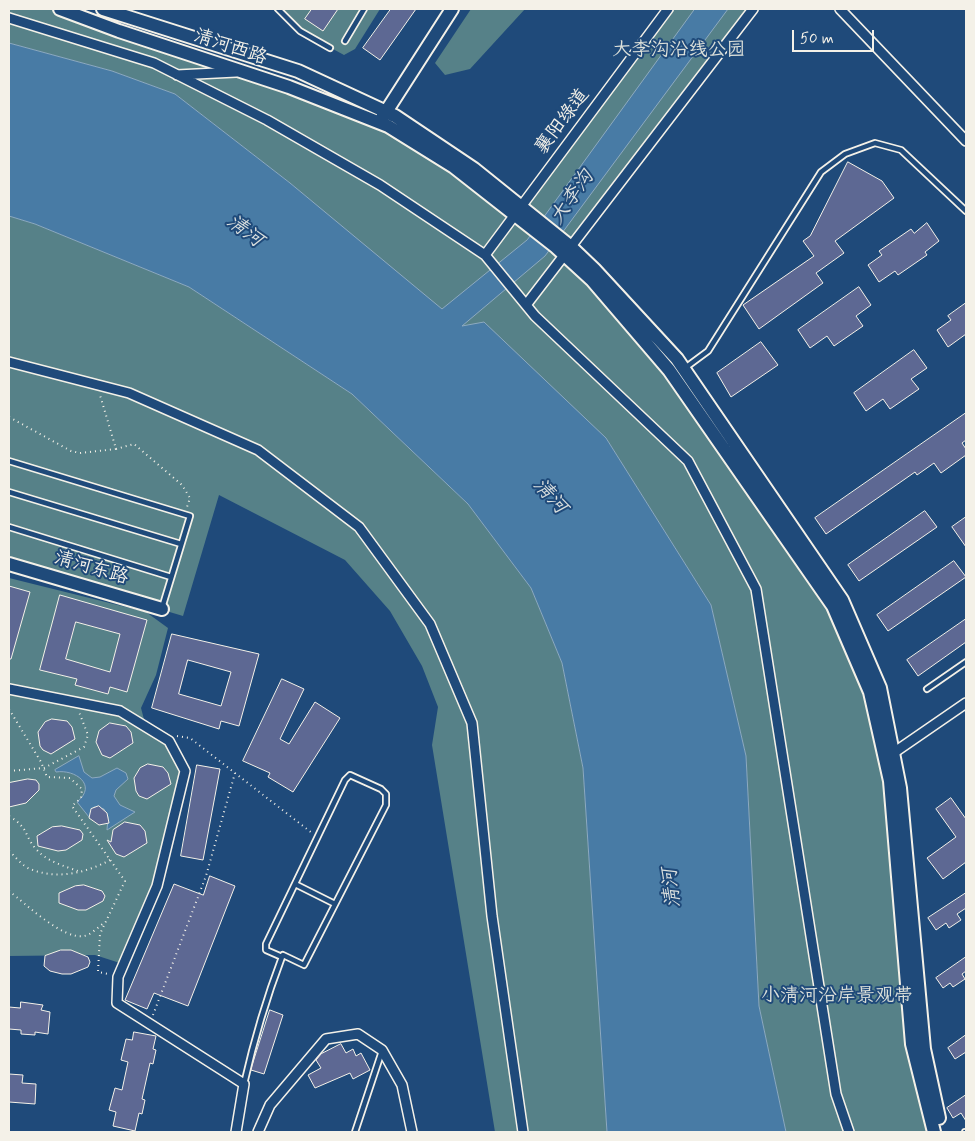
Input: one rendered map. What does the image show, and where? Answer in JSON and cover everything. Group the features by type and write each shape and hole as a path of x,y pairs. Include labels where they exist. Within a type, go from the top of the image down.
{"main road":[{"name":"清河西路","path":"60,9 384,120"},
{"path":"103,9 120,11 298,71 384,120 521,212 564,248 594,269 684,369 842,600 880,688 889,756 912,1044 934,1132"},
{"path":"384,120 452,9"},
{"path":"564,248 669,370 833,606 870,692 900,788 924,1049 942,1132"},
{"name":"清河东路","path":"9,564 162,609"}],"street":[{"name":"襄阳绿道","path":"488,259 668,9"},
{"path":"524,303 564,248 753,9"},
{"path":"840,9 966,140"},
{"path":"9,18 154,63 267,120 380,185 488,259 524,303 688,461 756,590 836,1094 849,1132"},
{"path":"176,75 243,72"},
{"path":"9,362 128,393 258,450 359,527 430,624 472,723 492,916 523,1132"},
{"path":"9,689 120,711 169,741 185,771 157,886 118,977 117,1003 244,1084 236,1132"},
{"path":"889,756 966,703"},
{"path":"258,1132 270,1105 326,1039 358,1034 382,1050 402,1086 412,1132"}],"lane":[{"path":"278,9 300,31 330,48"},
{"path":"345,41 364,9"},
{"path":"684,369 708,351 821,172 845,154 875,142 901,150 966,211"},
{"path":"9,461 190,516 162,609"},
{"path":"9,492 181,544"},
{"path":"9,527 171,576"},
{"path":"927,689 966,662"},
{"path":"350,775 382,789 386,794 386,805 304,965 283,955 282,957 266,950 266,944 318,836 345,780 350,775"},
{"path":"295,884 335,904"},
{"path":"244,1084 262,1013 282,957"},
{"path":"355,1132 382,1050"}],"path":[{"path":"97,385 116,449"},
{"path":"9,417 80,453 116,449 134,444 182,485 190,498 186,514"},
{"path":"9,771 44,768 84,747 88,735 76,703"},
{"path":"9,709 47,776 70,778 82,789 81,798 72,806 125,882 100,934 98,972 118,977"},
{"path":"169,741 178,735 190,738 306,830 318,836"},
{"path":"150,1023 206,876 235,773"},
{"path":"9,816 24,828 36,850 45,858 80,872"},
{"path":"9,851 29,868 55,875 90,870 110,860"},
{"path":"9,891 52,924 73,936 86,936 105,922"}],"green space":[{"name":"小清河沿岸景观带","path":"9,9 60,9 388,126 515,214 668,9 753,9 571,247 572,254 673,363 837,604 863,692 879,763 892,770 933,1102 942,1132 786,1132 759,1006 746,756 711,605 606,438 461,327 290,183 175,94 112,71 9,43"},
{"path":"278,9 380,9 355,49 344,55 300,31"},
{"path":"471,9 525,9 470,69 445,75 435,63"},
{"path":"9,216 35,224 189,287 352,394 468,504 531,588 562,663 583,768 607,1132 495,1132 432,745 438,707 422,666 390,611 345,560 219,495 183,616 9,564"},
{"path":"9,578 146,612 168,628 156,675 141,708 146,727 169,741 185,771 157,886 123,964 95,955 9,956"}],"water":[{"path":"695,9 728,9 545,256 462,326 484,322 606,438 711,605 746,756 759,1006 786,1132 607,1132 583,768 562,663 531,588 468,504 352,394 189,287 35,224 9,216 9,43 112,71 175,94 290,183 442,309 527,240"},
{"path":"79,756 84,772 92,778 100,777 117,768 126,773 128,779 116,790 114,796 120,805 135,812 107,830 108,817 104,809 94,807 89,817 77,802 83,796 85,784 77,776 70,773 56,772 55,770"}],"building":[{"path":"312,9 338,9 323,31 305,19"},
{"path":"391,9 416,9 380,60 363,48"},
{"path":"848,162 882,181 894,198 835,241 844,253 816,273 823,283 759,329 743,305 814,256 803,241 810,236"},
{"path":"927,223 939,241 925,252 927,255 898,275 895,271 879,282 868,265 882,255 879,251 911,229 914,233"},
{"path":"859,287 871,305 856,316 863,326 834,346 827,336 810,348 798,330"},
{"path":"966,303 966,334 948,347 937,330 951,320 948,316"},
{"path":"761,342 778,365 731,397 717,373"},
{"path":"914,350 927,368 911,379 919,389 890,409 883,399 866,411 854,393"},
{"path":"966,413 966,440 962,443 966,449 966,455 941,473 934,463 917,475 915,472 826,534 815,518"},
{"path":"925,511 937,527 859,581 848,565"},
{"path":"966,517 966,547 952,527"},
{"path":"954,561 966,577 888,631 877,615"},
{"path":"9,586 30,592 11,659 9,659"},
{"path":"60,595 147,620 127,692 110,687 108,694 75,685 77,679 40,670","holes":["76,622 120,634 110,672 66,659"]},
{"path":"966,619 966,642 918,676 907,660"},
{"path":"172,634 259,654 239,726 221,721 219,729 152,708","holes":["188,660 231,672 221,706 179,694"]},
{"path":"282,679 304,689 280,739 289,744 315,702 340,718 293,792 268,777 270,773 243,761"},
{"path":"52,719 67,721 72,727 75,739 51,754 40,746 38,732 45,722"},
{"path":"110,723 126,726 131,732 133,743 110,758 102,755 96,742 99,731"},
{"path":"148,764 163,767 168,773 171,784 147,799 139,796 136,791 134,778 140,768"},
{"path":"197,765 220,769 203,860 181,856"},
{"path":"28,779 36,780 39,784 39,790 26,803 9,807 9,783"},
{"path":"951,798 966,819 966,862 943,879 927,858 956,837 936,809"},
{"path":"99,806 107,813 109,823 99,825 89,818 91,809"},
{"path":"125,822 140,825 145,831 147,843 124,857 116,854 107,840 111,842 113,830"},
{"path":"62,826 80,830 83,834 82,840 66,850 58,851 38,846 37,836 52,827"},
{"path":"210,876 235,886 188,1006 154,993 147,1009 125,1000 174,884 203,895"},
{"path":"84,885 102,891 105,896 103,901 86,910 78,910 59,903 59,893 75,886"},
{"path":"966,893 966,908 957,914 961,920 949,928 946,923 936,930 928,918"},
{"path":"61,950 71,950 88,957 90,962 88,967 71,974 50,971 44,966 45,956"},
{"path":"966,957 966,971 962,974 965,979 953,987 950,983 943,988 936,978"},
{"path":"21,1002 43,1005 41,1010 50,1012 48,1034 35,1032 35,1035 21,1034 21,1030 9,1029 9,1007 20,1008"},
{"path":"270,1010 283,1015 264,1074 251,1070"},
{"path":"134,1032 156,1036 153,1049 156,1050 153,1064 150,1063 142,1099 145,1100 142,1114 139,1113 135,1131 113,1126 116,1112 109,1110 115,1088 122,1090 128,1062 121,1060 126,1039 132,1040"},
{"path":"966,1035 966,1052 955,1059 948,1048"},
{"path":"341,1044 346,1053 353,1049 356,1056 361,1053 370,1070 353,1079 350,1073 315,1088 308,1075 321,1068 316,1060 321,1054"},
{"path":"9,1074 23,1075 22,1083 36,1084 35,1104 9,1102"},
{"path":"966,1095 966,1121 961,1113 953,1118 947,1108"}],"park label":[{"name":"大李沟沿线公园","path":"679,51"}],"water label":[{"name":"大李沟","path":"573,198"},
{"name":"清河","path":"244,232"},
{"name":"清河","path":"549,497"},
{"name":"清河","path":"673,888"}]}
